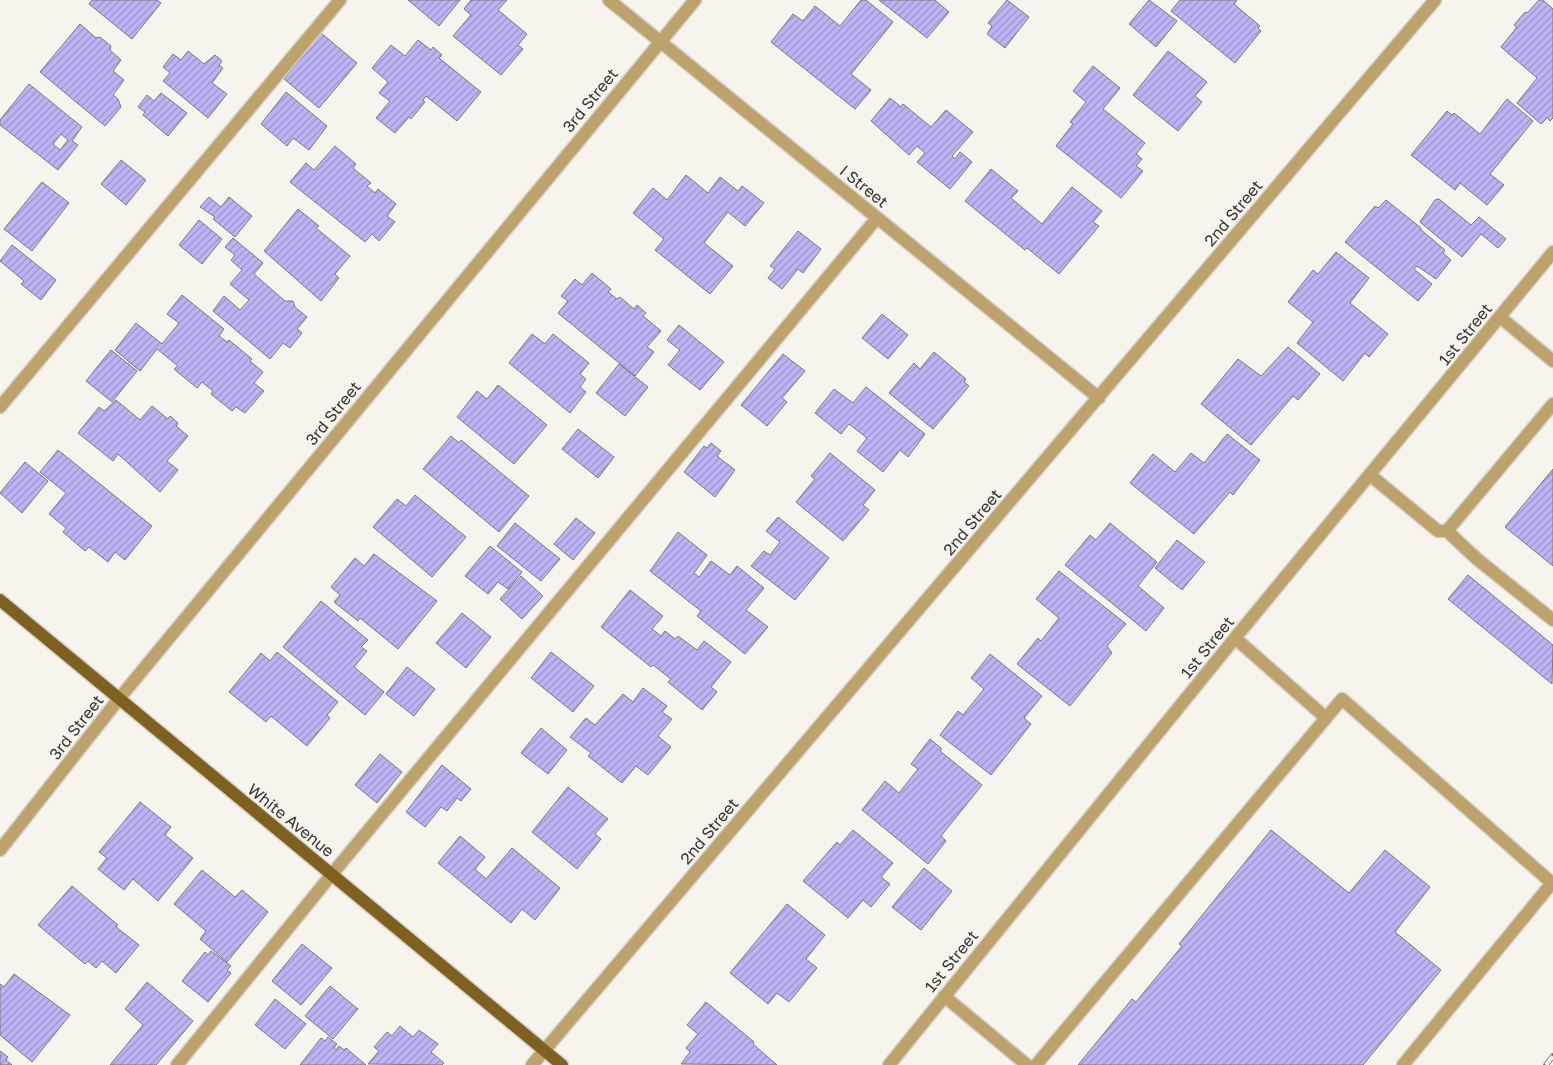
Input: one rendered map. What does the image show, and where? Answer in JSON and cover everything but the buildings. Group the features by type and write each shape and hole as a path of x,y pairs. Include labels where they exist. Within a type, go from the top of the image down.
{"main road":[{"name":"White Avenue","path":"0,600 118,700 562,1065"}],"street":[{"path":"0,407 340,0"},
{"name":"I Street","path":"609,0 1099,398"},
{"name":"3rd Street","path":"0,850 118,700 695,0"},
{"name":"2nd Street","path":"532,1065 1435,0"},
{"path":"177,1065 332,874 877,218"},
{"name":"1st Street","path":"889,1065 1553,252"},
{"path":"1500,316 1553,362"},
{"path":"1447,531 1553,404"},
{"path":"1370,475 1438,531 1447,531 1476,559 1553,620"},
{"path":"1236,638 1326,718"},
{"path":"1036,1065 1342,699 1552,883 1403,1065"},
{"path":"944,996 1027,1065"}],"railway":[{"path":"1546,1065 1553,1056"}]}
